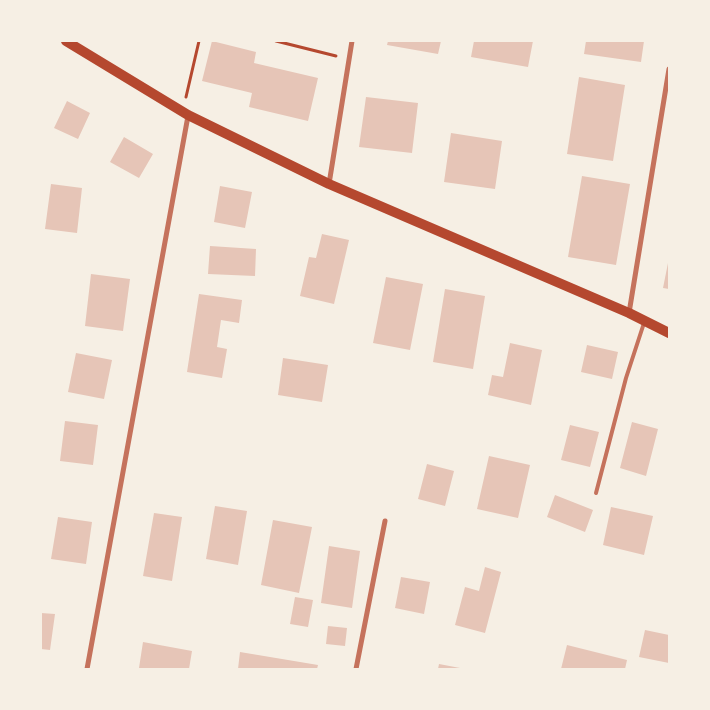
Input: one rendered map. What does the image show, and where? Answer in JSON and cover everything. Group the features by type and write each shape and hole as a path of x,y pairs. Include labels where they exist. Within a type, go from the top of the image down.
{"main road":[{"path":"66,41 186,114 329,184 629,313 669,333"}],"street":[{"path":"329,184 352,41"},
{"path":"629,313 669,69"},
{"path":"87,669 186,114"},
{"path":"356,669 385,521"}],"lane":[{"path":"596,493 626,378 644,321"}],"path":[{"path":"186,114 199,41"},
{"path":"276,41 349,60"}],"building":[{"path":"212,41 256,52 254,63 318,78 308,121 249,107 252,93 202,81"},
{"path":"388,41 441,41 438,54 387,45"},
{"path":"474,41 533,41 528,67 471,57"},
{"path":"586,41 644,41 641,62 584,54"},
{"path":"579,77 625,85 613,161 567,154"},
{"path":"366,97 418,103 412,153 359,147"},
{"path":"67,101 90,113 78,139 54,128"},
{"path":"451,133 502,141 495,189 444,182"},
{"path":"124,137 153,154 139,178 110,162"},
{"path":"582,176 630,184 616,265 568,257"},
{"path":"51,184 82,188 77,233 45,229"},
{"path":"220,186 252,192 245,228 214,222"},
{"path":"322,234 349,240 334,304 300,296 309,257 316,258"},
{"path":"210,246 256,249 255,276 208,274"},
{"path":"669,263 669,289 663,288"},
{"path":"91,274 130,279 123,331 85,326"},
{"path":"386,277 423,284 410,350 373,343"},
{"path":"445,289 485,296 473,369 433,362"},
{"path":"199,294 242,300 239,323 221,320 217,347 227,349 222,378 187,372"},
{"path":"510,343 542,350 531,405 488,395 492,375 503,377"},
{"path":"587,345 618,352 612,379 581,372"},
{"path":"76,353 112,360 104,399 68,392"},
{"path":"283,358 328,365 322,402 278,395"},
{"path":"65,421 98,425 93,465 60,461"},
{"path":"632,422 658,429 646,476 620,468"},
{"path":"570,425 599,432 590,467 561,460"},
{"path":"489,456 530,465 518,518 477,509"},
{"path":"427,464 454,471 445,506 418,499"},
{"path":"555,495 593,510 585,532 547,517"},
{"path":"215,506 247,511 238,565 206,559"},
{"path":"611,507 653,516 644,555 603,545"},
{"path":"154,513 182,517 172,581 143,576"},
{"path":"58,517 92,522 86,564 51,559"},
{"path":"273,520 312,527 299,593 261,585"},
{"path":"329,546 360,551 352,608 321,603"},
{"path":"485,567 501,572 485,633 455,625 465,587 479,591"},
{"path":"401,577 430,582 424,614 395,608"},
{"path":"295,597 313,600 308,627 290,624"},
{"path":"41,613 55,614 50,650 41,649"},
{"path":"328,626 347,628 345,646 326,644"},
{"path":"645,630 669,635 669,663 639,657"},
{"path":"143,642 192,651 189,669 139,668"},
{"path":"567,645 627,660 625,669 561,669"},
{"path":"240,652 318,665 317,669 238,669"},
{"path":"439,664 460,668 460,669 438,669"}]}
